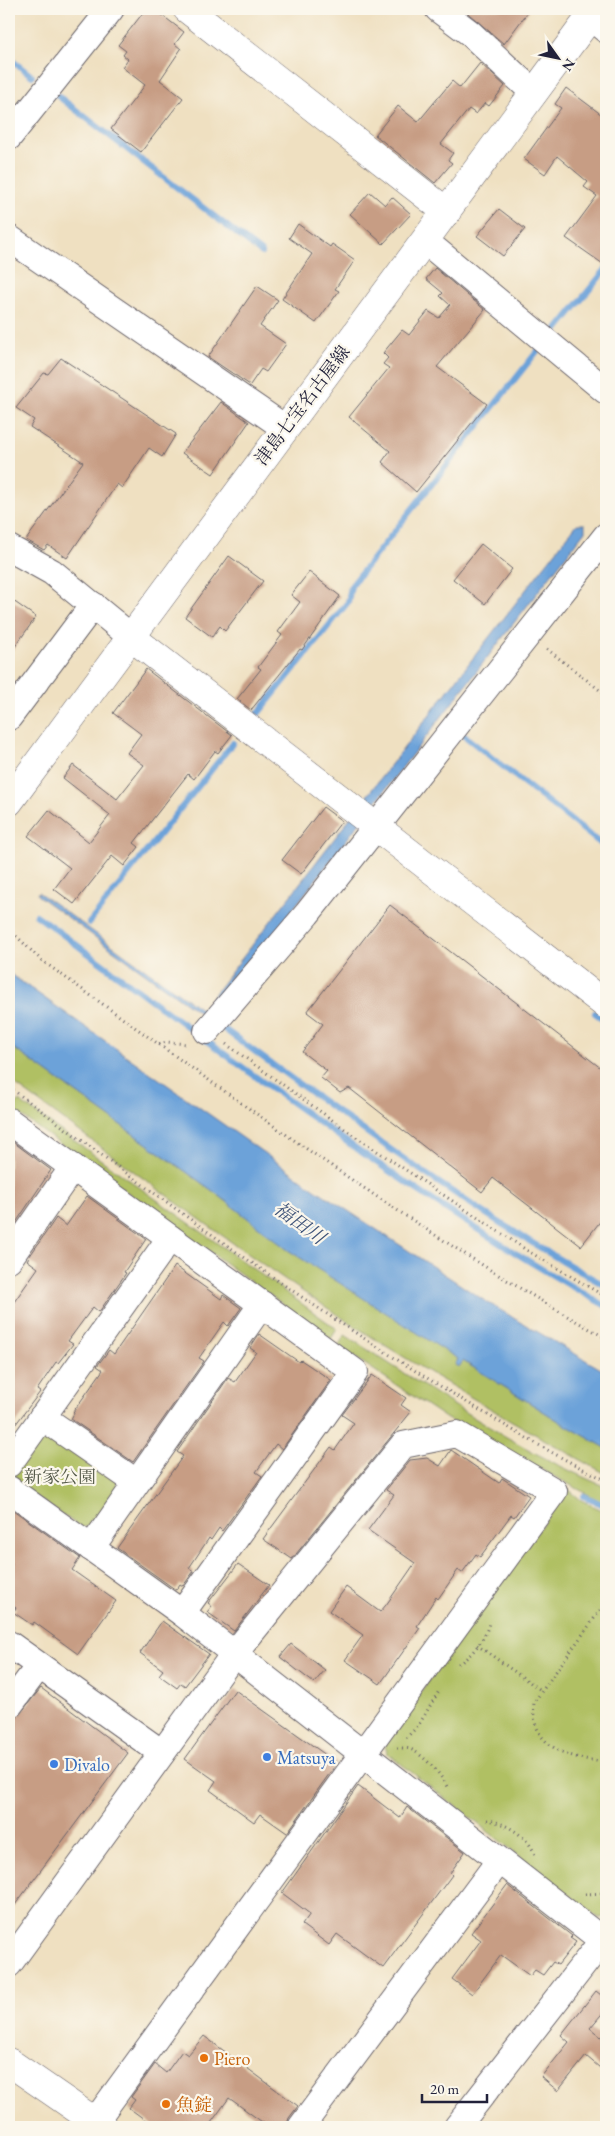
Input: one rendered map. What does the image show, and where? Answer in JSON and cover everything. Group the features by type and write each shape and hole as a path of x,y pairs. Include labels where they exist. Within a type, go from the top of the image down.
{"street":[{"path":"9,137 111,9"},
{"path":"187,9 446,212"},
{"path":"438,9 470,33 534,93"},
{"name":"津島七宝名古屋線","path":"9,802 130,636 534,93 597,18"},
{"path":"9,238 285,428"},
{"path":"424,242 606,391"},
{"path":"199,1038 307,914 365,818 529,635 606,536"},
{"path":"9,548 52,572 130,636 606,1005"},
{"path":"9,717 93,605"},
{"path":"9,1120 355,1372 182,1613"},
{"path":"9,1259 73,1167"},
{"path":"9,1464 170,1238"},
{"path":"91,1548 262,1304"},
{"path":"42,1417 136,1482"},
{"path":"9,1964 234,1654 403,1445 457,1434 554,1491 96,2126 9,2062"},
{"path":"9,1489 182,1613 499,1861 605,1939 457,2127"},
{"path":"9,1644 162,1753"},
{"path":"9,1706 39,1666"},
{"path":"301,2127 499,1861"}],"path":[{"path":"529,635 606,694"},
{"path":"9,929 41,960 386,1204 559,1312 606,1338"},
{"path":"159,1044 199,1038 372,1148 528,1251 606,1297"},
{"path":"9,1087 252,1262 385,1353 560,1458 606,1480"},
{"path":"606,1602 534,1702 532,1716 536,1730 544,1741 575,1757 606,1764"},
{"path":"477,1645 542,1691"}],"green space":[{"path":"9,1045 217,1194 288,1250 459,1359 455,1365 463,1361 562,1423 606,1448 606,1474 413,1363 306,1294 220,1234 9,1080"},
{"path":"19,1101 337,1329 331,1339 13,1110"},
{"path":"345,1335 473,1417 539,1455 606,1487 606,1504 447,1419 338,1346"},
{"name":"新家公園","path":"49,1430 117,1479 120,1489 95,1524 82,1528 16,1484 13,1473"},
{"path":"568,1489 581,1500 606,1512 606,1917 599,1918 387,1753 384,1742"}],"water":[{"path":"577,524 585,524 585,531 208,1019 37,895 38,892 202,1010"},
{"name":"福田川","path":"9,973 315,1189 485,1301 606,1372 606,1448 562,1423 463,1361 459,1367 455,1365 458,1359 288,1250 217,1194 9,1045"}],"building":[{"path":"146,9 154,9 184,32 175,44 181,49 160,80 183,98 141,152 111,129 145,85 122,67 128,59 123,55 126,51 118,45"},
{"path":"463,9 530,9 504,44"},
{"path":"480,63 505,86 489,106 485,103 476,114 469,109 441,144 453,153 448,160 452,163 435,183 375,135 398,106 418,122 452,81 460,88"},
{"path":"566,88 606,118 606,266 566,238 597,196 584,187 588,182 557,156 545,174 524,159 561,108 555,104"},
{"path":"370,192 385,205 392,197 411,214 383,244 350,214"},
{"path":"499,209 525,229 503,256 477,236"},
{"path":"298,224 330,247 332,244 355,260 335,289 339,291 316,323 282,299 312,254 289,238"},
{"path":"435,268 485,310 437,367 487,404 416,492 382,462 390,451 349,417 389,368 383,364 388,358 383,353 402,330 409,335 428,311 439,318 450,305 440,296 443,293 426,279"},
{"path":"257,286 278,300 260,326 286,344 266,372 261,369 250,385 208,357"},
{"path":"61,358 176,434 162,457 149,448 122,488 117,484 67,558 48,545 44,550 26,540 83,462 30,427 34,420 16,408 44,373 48,374"},
{"path":"221,402 249,422 213,474 182,453"},
{"path":"481,544 512,569 485,604 453,579"},
{"path":"229,556 263,581 225,631 220,626 212,637 185,617"},
{"path":"309,572 340,596 302,650 300,649 251,710 237,699 261,669 258,667 282,635 278,632 300,602 291,595"},
{"path":"9,598 36,617 9,655"},
{"path":"146,669 232,735 218,753 215,751 194,779 188,774 134,843 139,847 124,866 112,856 74,904 54,889 70,868 28,836 49,810 89,842 110,815 63,778 73,765 117,799 144,765 127,753 141,734 113,713"},
{"path":"323,807 342,821 301,874 282,860"},
{"path":"390,905 606,1072 606,1214 581,1246 493,1178 482,1192 349,1088 340,1093 321,1078 327,1071 302,1052 323,1024 307,1012"},
{"path":"9,1139 51,1170 9,1233"},
{"path":"87,1196 146,1239 124,1272 126,1273 99,1312 93,1307 68,1341 73,1344 58,1363 56,1362 37,1390 40,1392 9,1433 9,1309 38,1268 27,1260 56,1218 66,1226"},
{"path":"175,1266 221,1299 223,1295 241,1308 228,1326 224,1322 199,1358 204,1361 133,1462 71,1419 73,1412 103,1370 97,1366 109,1350 114,1354"},
{"path":"259,1334 299,1362 301,1360 331,1380 282,1449 276,1444 256,1472 262,1476 222,1531 219,1528 211,1540 209,1538 189,1568 194,1571 183,1586 180,1584 176,1590 117,1548 183,1456 177,1452 228,1378 235,1382 256,1352 250,1348"},
{"path":"372,1375 406,1398 401,1405 411,1412 292,1559 263,1539 331,1447 335,1450 354,1423 342,1415"},
{"path":"451,1450 499,1483 502,1478 529,1496 514,1517 511,1515 480,1557 476,1554 462,1573 458,1570 438,1599 436,1597 417,1626 420,1628 380,1684 345,1660 363,1635 329,1611 346,1587 380,1612 386,1605 415,1563 368,1530 394,1495 386,1490 410,1460 427,1458 440,1466"},
{"path":"9,1507 80,1558 72,1570 116,1601 78,1654 34,1622 32,1625 13,1612 16,1608 9,1603 9,1569 12,1564 9,1562"},
{"path":"238,1564 269,1585 234,1631 207,1612 212,1606 208,1603"},
{"path":"162,1621 209,1654 185,1686 181,1683 177,1688 159,1675 163,1670 140,1653"},
{"path":"291,1644 325,1670 314,1683 280,1657"},
{"path":"41,1688 128,1753 9,1913 9,1727"},
{"path":"235,1690 337,1763 287,1833 260,1814 254,1822 210,1790 216,1781 185,1759"},
{"path":"358,1786 400,1818 407,1807 465,1852 450,1873 452,1875 383,1968 337,1934 329,1945 302,1925 310,1914 282,1893"},
{"path":"507,1885 572,1936 570,1938 576,1942 558,1965 553,1962 543,1975 535,1970 530,1976 501,1955 472,1994 452,1979 481,1940 471,1933"},
{"path":"596,1991 606,1999 606,2009 590,2028 606,2041 606,2073 586,2056 558,2091 541,2077 569,2042 561,2035"},
{"path":"204,2036 298,2106 289,2118 286,2127 269,2127 229,2098 208,2127 155,2127 129,2108 135,2100 131,2097 155,2064 166,2073 182,2051 188,2055"}],"waterway":[{"path":"9,58 32,76"},
{"path":"54,93 262,253"},
{"path":"555,332 606,269"},
{"path":"257,715 348,602 351,586 539,349"},
{"path":"462,734 606,848"},
{"path":"89,923 233,743"},
{"path":"36,915 315,1120 386,1169 531,1263 606,1306"},
{"path":"595,1013 606,1021"},
{"path":"224,1029 411,1164 507,1227 606,1286"},
{"path":"584,1496 606,1506"}],"place":[{"name":"Matsuya","path":"267,1757"},
{"name":"Divalo","path":"54,1764"},
{"name":"Piero","path":"204,2058"},
{"name":"魚錠","path":"166,2104"}]}
